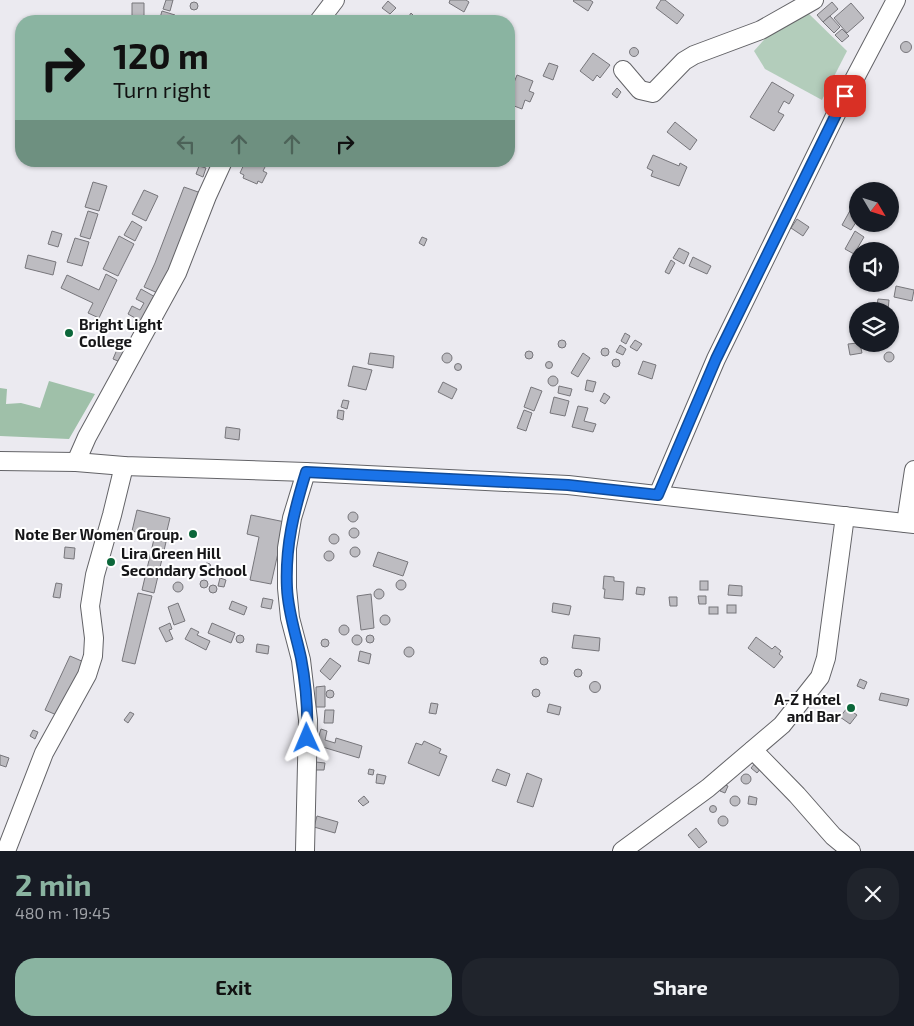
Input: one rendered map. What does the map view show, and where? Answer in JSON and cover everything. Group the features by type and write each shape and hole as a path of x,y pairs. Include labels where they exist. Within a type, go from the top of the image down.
{"street":[{"path":"324,15 335,0"},
{"path":"623,70 640,90 652,93 684,61 694,55 761,30 814,0"},
{"path":"658,495 716,359 837,112 896,0"},
{"path":"76,462 87,436 177,273 220,167"},
{"path":"0,461 76,462 124,466 306,472 568,485 910,523 914,470"},
{"path":"6,851 35,772 87,675 93,656 94,638 90,606 95,574 124,466"},
{"path":"305,851 308,720 301,660 290,618 287,588 288,548 292,518 306,472"},
{"path":"622,851 708,788 782,725 820,677 826,658 845,516"},
{"path":"753,750 797,795 833,836 852,851"}],"green space":[{"path":"806,11 847,51 822,100 765,69 754,51 780,22"},
{"path":"49,381 95,394 69,439 0,436 0,388 7,389 6,404 21,403 40,408"}],"building":[{"path":"166,0 173,0 170,11 163,9"},
{"path":"450,0 466,0 469,2 464,12 449,3"},
{"path":"574,0 590,0 593,2 588,11"},
{"path":"661,0 665,0 684,15 677,24 656,8"},
{"path":"388,1 396,8 390,14 382,8"},
{"path":"194,2 198,6 194,10 190,6"},
{"path":"832,2 838,9 823,22 817,15"},
{"path":"132,3 144,3 144,15 132,15"},
{"path":"851,3 864,18 847,33 834,18"},
{"path":"162,11 175,15 161,15"},
{"path":"830,16 840,27 834,33 823,22"},
{"path":"842,29 849,36 842,42 835,35"},
{"path":"906,41 912,47 906,53 900,47"},
{"path":"634,47 639,52 634,57 629,52"},
{"path":"593,53 610,65 600,78 597,75 593,81 580,71"},
{"path":"549,63 558,66 553,80 543,76"},
{"path":"517,75 533,81 529,91 534,93 530,102 525,100 522,109 515,106 515,80"},
{"path":"772,82 794,95 789,104 784,101 778,112 784,115 774,131 750,117"},
{"path":"617,88 621,92 617,98 612,94"},
{"path":"675,122 697,140 690,150 667,132"},
{"path":"653,155 679,166 680,163 687,167 679,186 651,176 653,171 647,168"},
{"path":"199,167 206,168 203,177 196,174"},
{"path":"243,167 265,167 263,171 267,173 262,183 258,181 257,184 243,178 244,175 240,173"},
{"path":"93,182 107,186 99,211 85,207"},
{"path":"184,187 201,193 160,294 144,287"},
{"path":"144,190 158,196 146,221 132,214"},
{"path":"88,211 98,214 90,239 80,236"},
{"path":"849,212 849,229 842,225"},
{"path":"797,219 809,227 803,236 791,228"},
{"path":"132,221 142,227 135,241 124,235"},
{"path":"52,231 62,234 58,247 48,244"},
{"path":"854,232 864,237 861,242 849,242 849,251 845,249"},
{"path":"119,236 134,244 118,276 103,269"},
{"path":"422,237 427,239 424,246 419,243"},
{"path":"75,238 89,242 82,266 67,262"},
{"path":"679,248 689,253 684,264 673,258"},
{"path":"28,255 56,262 53,275 25,268"},
{"path":"693,257 711,266 707,274 689,266"},
{"path":"671,260 675,263 669,274 665,272"},
{"path":"106,274 117,280 99,318 88,313 93,303 61,288 67,275 99,290"},
{"path":"899,287 914,290 912,301 894,297 895,292 899,292"},
{"path":"141,289 157,298 144,323 128,314 132,306 140,310 144,303 136,299"},
{"path":"878,299 889,300 889,302 878,302"},
{"path":"625,333 630,336 626,344 621,341"},
{"path":"121,340 131,345 123,363 113,359"},
{"path":"562,340 566,344 562,348 558,344"},
{"path":"635,340 642,344 637,351 630,347"},
{"path":"620,345 626,349 623,355 616,352"},
{"path":"605,348 609,352 605,356 601,352"},
{"path":"529,351 533,355 529,359 525,355"},
{"path":"849,352 862,353 850,355"},
{"path":"889,352 894,357 889,362 884,357"},
{"path":"370,353 394,356 393,368 368,364"},
{"path":"445,353 449,353 452,358 451,362 445,363 442,360 442,356"},
{"path":"583,353 590,358 578,377 571,373"},
{"path":"616,359 620,363 616,367 612,363"},
{"path":"549,361 553,365 549,369 545,365"},
{"path":"643,361 656,365 652,379 638,374"},
{"path":"458,363 462,367 458,371 454,367"},
{"path":"353,366 372,370 366,390 348,386"},
{"path":"551,376 555,376 558,381 557,385 551,386 548,383 548,379"},
{"path":"587,380 596,382 593,392 585,390"},
{"path":"443,382 457,389 452,399 438,392"},
{"path":"559,386 572,389 570,396 558,393"},
{"path":"531,387 542,391 534,411 524,407"},
{"path":"604,393 610,397 605,404 600,401"},
{"path":"554,397 569,401 565,416 550,413"},
{"path":"343,400 349,401 347,409 341,407"},
{"path":"578,406 588,408 584,421 596,424 593,432 572,427"},
{"path":"338,410 344,411 343,420 337,418"},
{"path":"524,410 532,413 526,431 517,428"},
{"path":"226,427 240,429 239,440 225,438"},
{"path":"137,510 170,518 165,539 132,531"},
{"path":"351,512 355,512 358,517 357,521 351,522 348,519 348,515"},
{"path":"251,515 285,522 271,584 250,580 259,537 247,534"},
{"path":"352,528 356,528 359,533 358,537 352,538 349,535 349,531"},
{"path":"332,534 336,534 339,539 338,543 332,544 329,541 329,537"},
{"path":"154,539 166,542 154,593 142,590"},
{"path":"65,547 75,548 74,559 64,558"},
{"path":"353,547 357,547 360,552 359,556 353,557 350,554 350,550"},
{"path":"327,551 331,551 334,556 333,560 327,561 324,558 324,554"},
{"path":"378,552 408,562 403,576 373,566"},
{"path":"207,563 211,567 207,571 203,567"},
{"path":"222,569 226,571 224,577 219,575"},
{"path":"604,576 614,577 614,581 624,582 623,600 604,598"},
{"path":"220,578 226,580 224,587 218,586"},
{"path":"204,580 208,584 204,588 200,584"},
{"path":"399,580 403,580 406,585 405,589 399,590 396,587 396,583"},
{"path":"700,581 708,581 708,590 700,590"},
{"path":"176,582 180,582 183,587 180,592 176,592 173,589 173,585"},
{"path":"56,583 62,584 60,598 53,597"},
{"path":"213,585 217,589 213,593 209,589"},
{"path":"729,585 742,586 742,596 728,595"},
{"path":"637,587 645,588 644,595 636,594"},
{"path":"377,589 381,589 384,594 383,598 377,599 374,596 374,592"},
{"path":"138,593 152,596 135,664 122,661"},
{"path":"371,594 374,628 361,630 357,596"},
{"path":"698,596 706,596 706,604 699,604"},
{"path":"669,597 677,597 677,606 670,606"},
{"path":"263,598 273,600 271,609 261,607"},
{"path":"232,601 247,607 244,615 229,609"},
{"path":"178,603 185,621 174,625 168,607"},
{"path":"553,603 571,606 569,615 552,612"},
{"path":"727,605 736,605 736,613 727,613"},
{"path":"709,607 718,607 718,614 709,614"},
{"path":"383,615 387,615 390,620 389,624 383,625 380,622 380,618"},
{"path":"170,623 172,629 169,630 173,639 166,642 159,628"},
{"path":"212,623 235,633 231,643 208,633"},
{"path":"342,625 346,625 349,630 348,634 342,635 339,632 339,628"},
{"path":"191,628 199,632 197,635 210,641 206,650 185,639"},
{"path":"240,635 244,639 240,643 236,639"},
{"path":"355,635 359,635 362,640 361,644 355,645 352,642 352,638"},
{"path":"370,635 374,639 370,643 366,639"},
{"path":"574,635 600,638 599,651 572,648"},
{"path":"756,637 772,649 775,646 781,651 779,654 783,657 774,668 748,648"},
{"path":"325,639 329,643 325,647 321,643"},
{"path":"257,644 269,646 268,654 256,652"},
{"path":"407,647 411,647 414,652 413,656 407,657 404,654 404,650"},
{"path":"360,651 371,654 369,664 358,661"},
{"path":"70,656 84,662 59,716 45,710"},
{"path":"544,657 548,661 544,665 540,661"},
{"path":"330,658 341,666 330,680 320,671"},
{"path":"578,669 582,673 578,677 574,673"},
{"path":"860,679 867,682 864,689 857,686"},
{"path":"595,681 601,687 595,693 589,687"},
{"path":"325,686 325,707 316,707 316,687"},
{"path":"536,689 540,693 536,697 532,693"},
{"path":"330,690 334,694 330,698 326,694"},
{"path":"881,693 909,699 907,706 879,700"},
{"path":"431,703 438,704 436,714 429,713"},
{"path":"549,704 561,707 559,715 547,712"},
{"path":"847,708 857,715 850,724 840,717"},
{"path":"325,710 334,710 333,723 324,723"},
{"path":"130,712 134,714 128,723 124,720"},
{"path":"321,729 327,731 325,740 335,743 336,738 362,746 359,758 316,745"},
{"path":"33,730 38,732 35,739 30,736"},
{"path":"424,741 441,749 439,753 447,756 439,776 408,763 416,743 422,745"},
{"path":"0,755 9,758 6,767 0,765"},
{"path":"316,762 325,763 324,770 315,770"},
{"path":"756,762 762,767 757,773 751,768"},
{"path":"369,769 374,770 373,775 368,774"},
{"path":"497,769 510,774 506,786 492,781"},
{"path":"527,773 542,779 533,807 517,802"},
{"path":"377,774 386,776 384,784 376,783"},
{"path":"744,774 748,774 751,779 750,783 744,784 741,781 741,777"},
{"path":"722,784 728,786 725,793 720,791"},
{"path":"364,796 369,802 363,806 358,801"},
{"path":"733,796 737,796 740,801 737,806 733,806 730,803 730,799"},
{"path":"749,796 757,798 756,805 748,804"},
{"path":"713,805 717,809 713,813 709,809"},
{"path":"317,816 338,822 335,833 314,827"},
{"path":"721,816 725,816 728,821 725,826 721,826 718,823 718,819"},
{"path":"696,828 707,842 699,848 688,835"}],"place":[{"name":"Bright Light College","path":"69,333"},
{"name":"Note Ber Women Group.","path":"193,534"},
{"name":"Lira Green Hill Secondary School","path":"111,562"},
{"name":"A-Z Hotel and Bar","path":"851,708"}],"route":[{"path":"307,738 308,720 301,660 290,618 287,588 288,548 292,518 306,472 568,485 658,495 716,359 845,96"}]}
